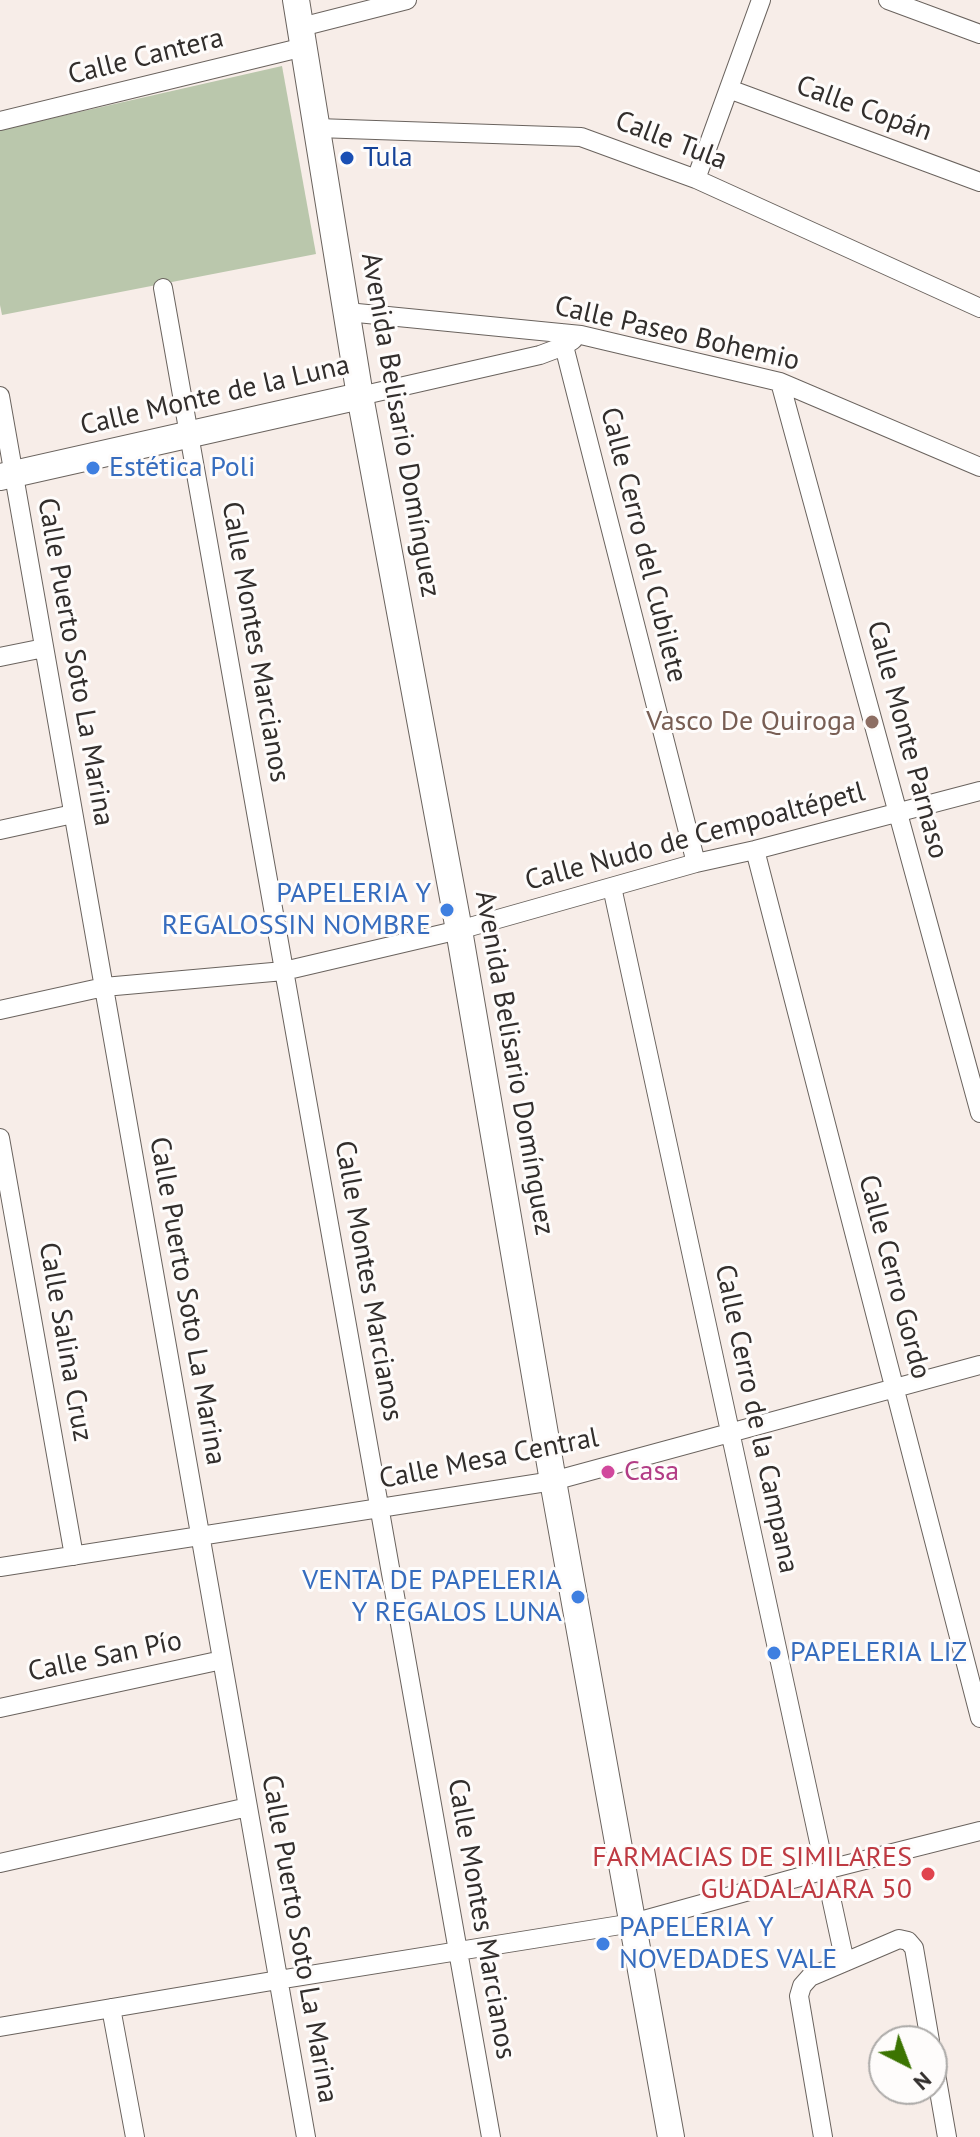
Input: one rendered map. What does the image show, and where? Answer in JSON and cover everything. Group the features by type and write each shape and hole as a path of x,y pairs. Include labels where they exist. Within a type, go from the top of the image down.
{"main road":[{"name":"Avenida Belisario Domínguez","path":"296,0 360,396 459,930 553,1481 671,2137"},
{"name":"Calle Monte de la Luna","path":"7,475 360,396"}],"street":[{"name":"Calle Cantera","path":"0,121 303,37 407,0"},
{"path":"696,179 761,0"},
{"path":"888,0 980,34"},
{"name":"Calle Copán","path":"729,89 980,182"},
{"name":"Calle Tula","path":"317,128 581,137 696,179 980,308"},
{"name":"Calle Montes Marcianos","path":"163,288 491,2137"},
{"name":"Calle Paseo Bohemio","path":"347,312 569,338 780,382 980,467"},
{"name":"Calle Monte de la Luna","path":"360,396 540,355 569,338"},
{"name":"Calle Cerro del Cubilete","path":"569,338 696,863"},
{"name":"Calle Monte Parnaso","path":"780,382 980,1113"},
{"name":"Calle Puerto Soto La Marina","path":"0,396 7,475 44,648 306,2137"},
{"path":"0,657 44,648"},
{"name":"Calle Nudo de Cempoaltépetl","path":"0,1010 104,987 284,971 459,930 696,863 980,791"},
{"path":"0,830 73,814"},
{"name":"Calle Cerro Gordo","path":"755,850 980,1718"},
{"name":"Calle Cerro de la Campana","path":"612,887 845,1962"},
{"name":"Calle Salina Cruz","path":"0,1138 74,1556"},
{"name":"Calle Mesa Central","path":"0,1567 553,1481 980,1365"},
{"name":"Calle San Pío","path":"0,1708 222,1660"},
{"path":"0,1863 248,1807"},
{"path":"0,2027 633,1923 980,1831"},
{"path":"823,2137 799,1996 802,1986 810,1977 899,1939 908,1941 914,1948 927,2025"},
{"path":"111,2008 135,2137"},
{"path":"941,2105 947,2137"}],"green space":[{"path":"282,66 316,254 2,315 0,130"}],"place":[{"name":"Tula","path":"347,158"},
{"name":"Estética Poli","path":"93,468"},
{"name":"Vasco De Quiroga","path":"872,722"},
{"name":"PAPELERIA Y REGALOSSIN NOMBRE","path":"447,910"},
{"name":"Casa","path":"608,1472"},
{"name":"VENTA DE PAPELERIA Y REGALOS LUNA","path":"578,1597"},
{"name":"PAPELERIA LIZ","path":"774,1653"},
{"name":"FARMACIAS DE SIMILARES GUADALAJARA 50","path":"928,1874"},
{"name":"PAPELERIA Y NOVEDADES VALE","path":"603,1944"}]}
